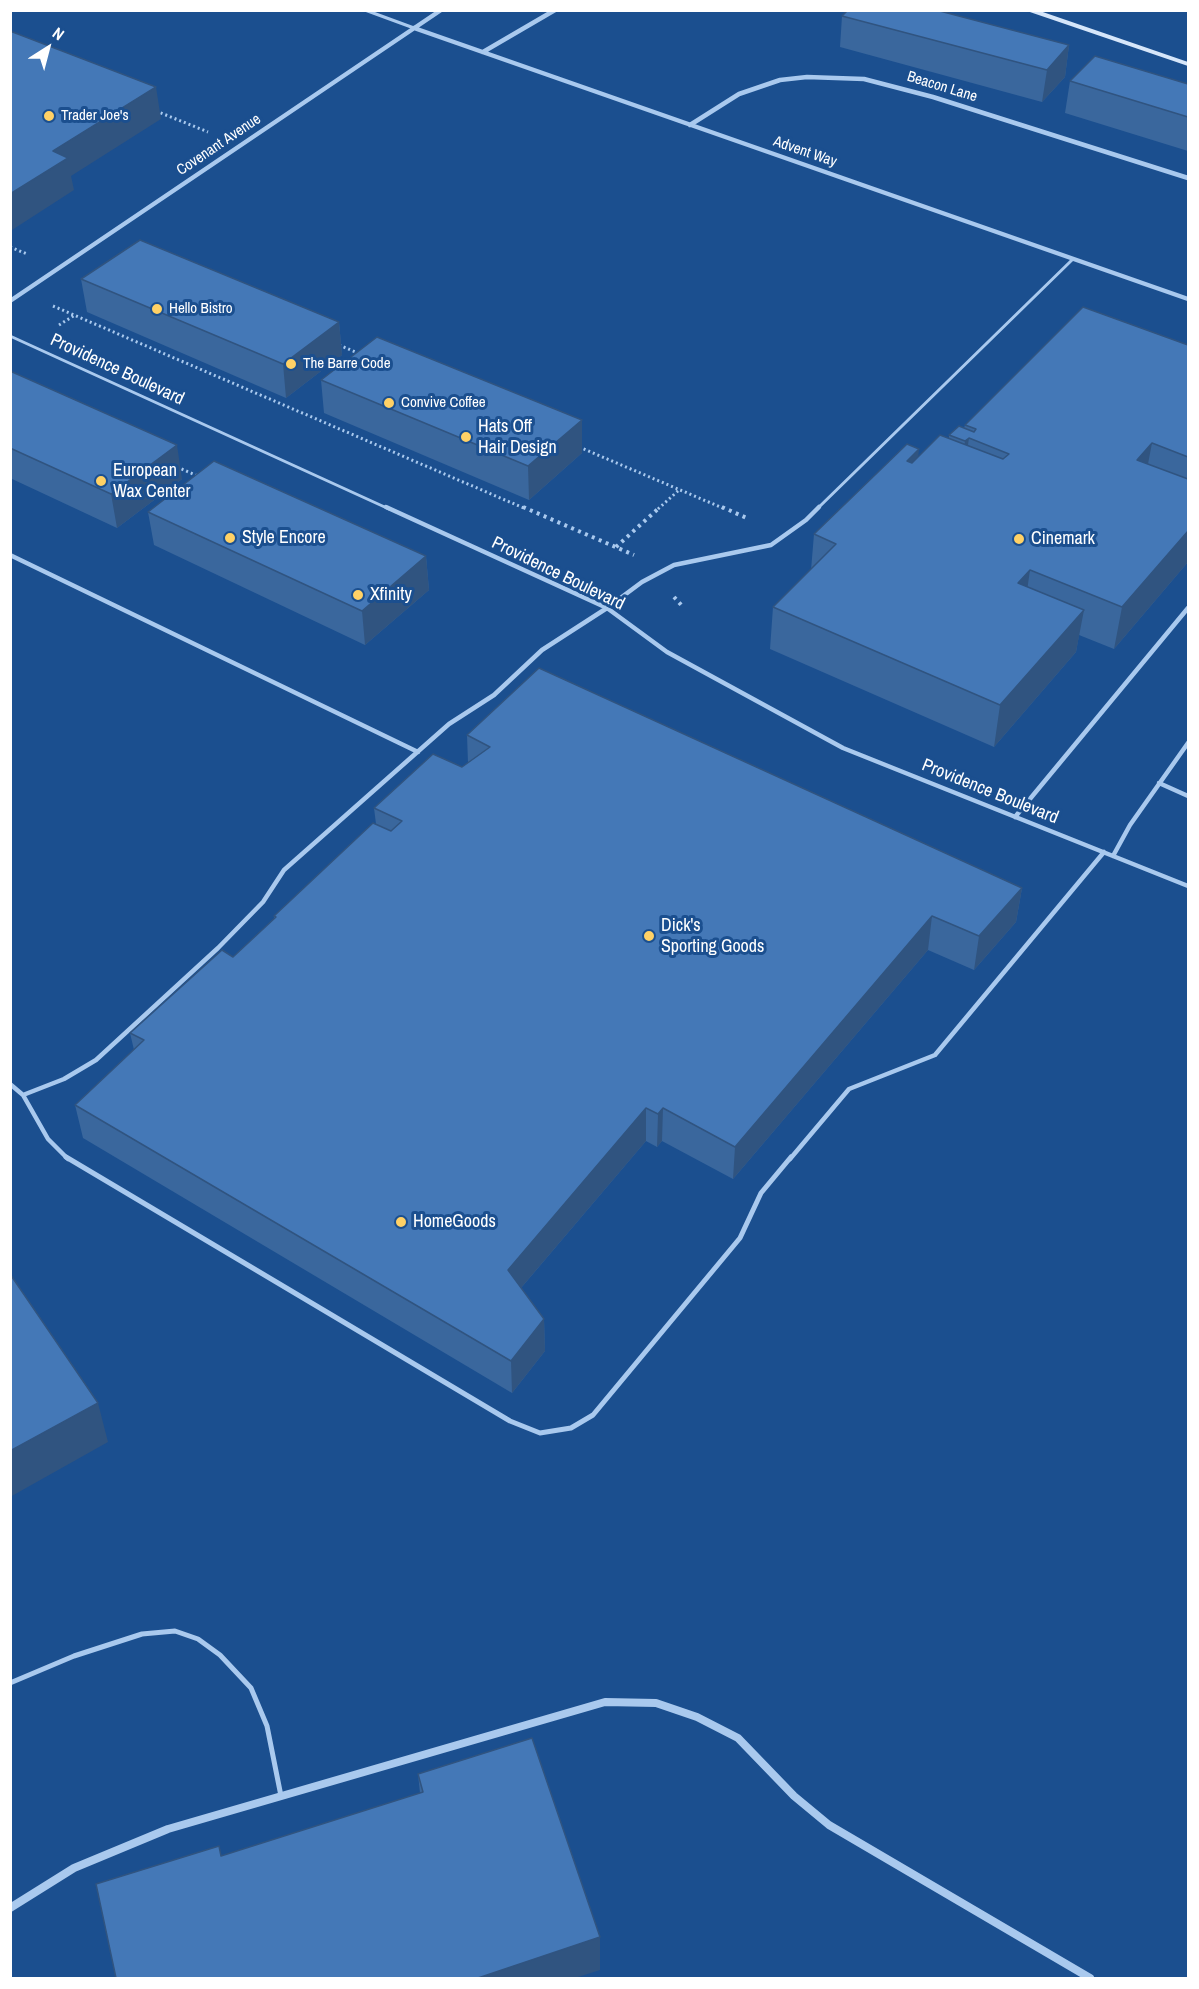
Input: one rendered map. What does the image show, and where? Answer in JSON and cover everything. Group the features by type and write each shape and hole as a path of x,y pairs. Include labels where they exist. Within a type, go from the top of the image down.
{"main road":[{"path":"1028,10 1188,64"}],"street":[{"name":"Covenant Avenue","path":"10,301 441,10"},
{"path":"483,52 555,10"},
{"name":"Advent Way","path":"414,28 1188,299"},
{"name":"Beacon Lane","path":"690,125 739,94 780,80 807,77 864,79 894,85 1188,178"},
{"path":"10,1908 74,1868 168,1829 605,1702 656,1703 697,1717 738,1738 794,1796 829,1825 1090,1978"}],"lane":[{"path":"365,10 414,28"},
{"path":"23,1095 64,1079 96,1060 218,948 263,902 284,870 449,724 494,695 542,650 607,608 642,582 674,565 771,545 806,520 1073,259"},
{"name":"Providence Boulevard","path":"10,336 607,608 668,652 843,748 1188,886"},
{"path":"10,555 418,752"},
{"path":"1015,817 1188,608"},
{"path":"1113,856 1130,825 1188,743"},
{"path":"1159,783 1188,796"},
{"path":"10,1084 23,1095 48,1139 71,1162 510,1420 540,1433 571,1428 593,1414 740,1238 762,1193 849,1089 935,1054 1104,852"},
{"path":"10,1683 74,1656 142,1634 175,1631 198,1639 220,1655 251,1688 267,1726 281,1796"}],"path":[{"path":"155,111 209,132"},
{"path":"10,247 27,254"},
{"path":"49,304 634,556"},
{"path":"59,325 75,315"},
{"path":"330,341 363,355"},
{"path":"570,443 756,522"},
{"path":"173,465 206,480"},
{"path":"616,547 679,490"},
{"path":"674,597 684,608"}],"building":[{"path":"848,10 936,10 1069,45 1047,70 842,16"},
{"path":"10,31 156,87 53,151 68,158 10,194"},
{"path":"1095,56 1188,84 1188,117 1070,81"},
{"path":"140,240 339,322 283,364 81,279"},
{"name":"Cinemark","path":"1083,307 1188,345 1188,457 1152,443 1137,460 1188,479 1188,531 1122,607 1030,570 1018,583 1084,610 1000,705 773,607 836,544 814,534 907,444 919,449 907,461 912,463 940,435 1003,459 1009,454 969,438 965,441 949,435 959,426 974,432 976,429 965,425"},
{"path":"377,337 582,420 528,466 321,380"},
{"path":"10,371 177,445 111,494 10,448"},
{"path":"214,461 426,556 362,611 148,512"},
{"path":"539,668 1022,888 979,936 932,916 735,1147 663,1108 658,1114 646,1108 508,1270 544,1319 511,1361 75,1105 144,1040 130,1033 222,950 233,957 373,823 391,831 402,821 374,808 433,754 462,767 490,747 467,735"},
{"path":"10,1274 98,1403 10,1451"},
{"path":"532,1738 600,1937 478,1978 116,1978 96,1884 219,1846 221,1856 423,1792 418,1774"}],"place":[{"name":"Trader Joe's","path":"49,116"},
{"name":"Hello Bistro","path":"157,309"},
{"name":"The Barre Code","path":"291,364"},
{"name":"Convive Coffee","path":"389,403"},
{"name":"Hats Off Hair Design","path":"466,437"},
{"name":"European Wax Center","path":"101,481"},
{"name":"Style Encore","path":"230,538"},
{"name":"Cinemark","path":"1019,539"},
{"name":"Xfinity","path":"358,595"},
{"name":"Dick's Sporting Goods","path":"649,936"},
{"name":"HomeGoods","path":"401,1222"}]}
